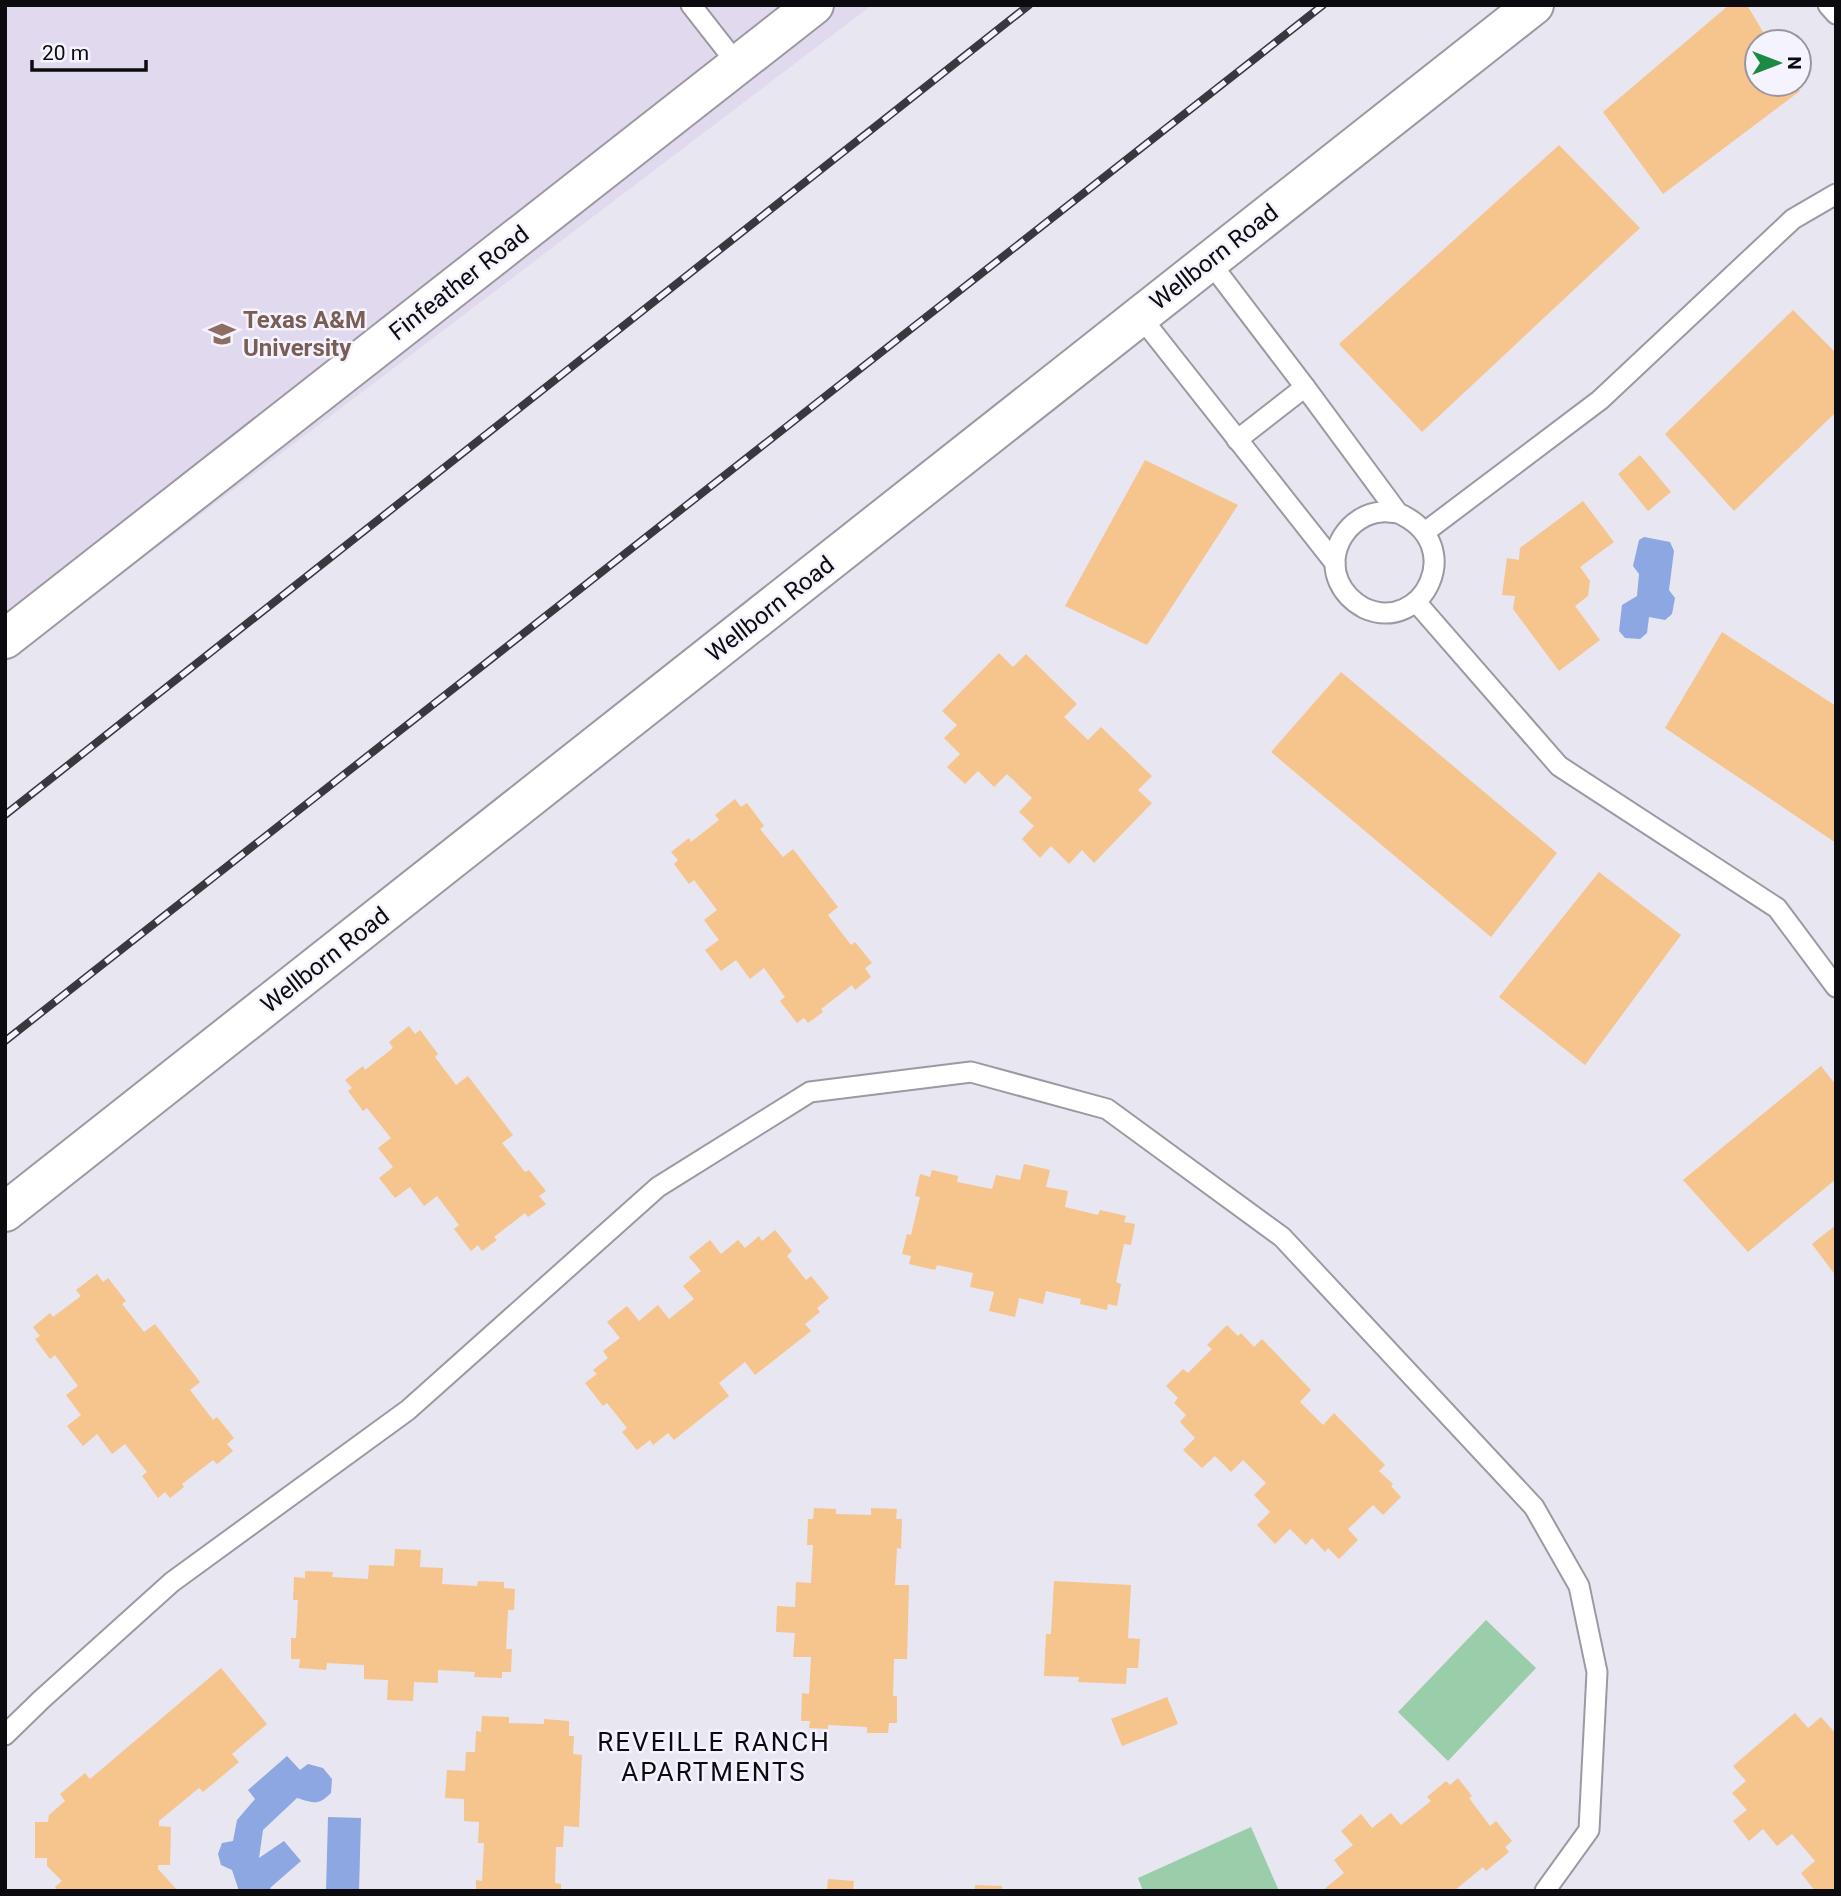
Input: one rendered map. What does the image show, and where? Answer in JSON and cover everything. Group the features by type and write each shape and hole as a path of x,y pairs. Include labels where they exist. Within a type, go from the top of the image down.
{"main road":[{"name":"Finfeather Road","path":"5,639 814,5"},
{"name":"Wellborn Road","path":"5,1212 1534,5"}],"lane":[{"path":"691,5 738,65"},
{"path":"1828,5 1836,14"},
{"path":"1426,533 1600,400 1793,219 1836,194"},
{"path":"1209,261 1398,513 1418,524 1433,546 1433,577 1416,602 1405,609 1392,612 1367,609 1347,595 1336,575 1337,548 1354,523 1368,515 1398,513"},
{"path":"1140,316 1335,563"},
{"path":"1237,440 1305,387"},
{"path":"1416,602 1559,766 1777,908 1836,987"},
{"path":"5,1735 41,1699 172,1582 408,1410 658,1186 810,1092 971,1072 1107,1109 1282,1237 1534,1507 1579,1586 1597,1672 1589,1830 1545,1891"}],"shaded area":[{"name":"Texas A&M University","path":"5,5 872,5 5,663"}],"green space":[{"path":"1486,1620 1536,1668 1448,1761 1398,1712"},
{"path":"1251,1827 1279,1891 1143,1891 1138,1878"}],"water":[{"path":"1644,537 1670,542 1674,551 1669,590 1675,598 1672,614 1665,620 1649,617 1647,633 1640,639 1625,638 1619,631 1622,605 1637,596 1639,574 1633,566 1639,540"},
{"path":"287,1756 300,1770 308,1764 323,1768 332,1779 331,1793 316,1802 297,1798 263,1830 259,1858 284,1841 301,1861 270,1888 273,1891 239,1891 232,1870 221,1865 218,1854 222,1843 233,1841 237,1820 255,1799 248,1790"},
{"path":"328,1817 361,1818 359,1891 326,1891"}],"building":[{"path":"1729,5 1747,5 1761,28 1743,28 1743,98 1791,98 1663,194 1603,112"},
{"path":"1559,145 1640,228 1422,432 1339,344"},
{"path":"1793,310 1836,353 1836,412 1734,511 1665,434"},
{"path":"1640,455 1671,492 1648,511 1618,474"},
{"path":"1145,460 1238,505 1147,645 1065,606"},
{"path":"1583,501 1614,542 1580,567 1590,581 1588,596 1575,606 1600,640 1559,671 1513,609 1515,596 1502,595 1507,558 1519,560 1520,548"},
{"path":"1722,632 1836,706 1836,843 1665,728"},
{"path":"999,653 1013,667 1026,654 1077,704 1064,717 1088,740 1101,727 1152,776 1138,790 1152,803 1094,863 1082,850 1069,864 1051,846 1040,858 1022,839 1034,826 1019,812 1032,798 1007,774 994,787 978,771 965,784 947,767 960,754 944,738 957,725 942,711"},
{"path":"1341,672 1557,853 1491,937 1271,752"},
{"path":"735,799 741,807 747,803 764,826 760,829 783,857 793,849 838,907 828,915 851,945 855,942 872,963 865,968 871,977 855,990 852,985 808,1023 804,1018 797,1023 780,1001 785,997 764,968 750,979 736,960 721,971 705,950 719,940 704,920 717,910 694,880 689,884 674,864 678,860 671,852 689,838 691,842 719,820 715,815"},
{"path":"1599,872 1681,935 1585,1065 1499,997"},
{"path":"409,1026 415,1034 420,1030 438,1054 435,1057 456,1085 468,1076 513,1135 502,1143 525,1172 529,1170 546,1191 539,1196 546,1204 528,1217 525,1213 494,1237 497,1240 482,1251 478,1245 471,1251 454,1229 459,1225 437,1196 424,1206 410,1187 395,1198 379,1178 393,1167 378,1148 391,1138 367,1108 363,1111 348,1091 352,1088 345,1080 363,1066 365,1070 393,1048 389,1042"},
{"path":"1821,1066 1836,1085 1836,1179 1748,1252 1683,1180"},
{"path":"1024,1164 1050,1170 1046,1187 1068,1191 1065,1207 1098,1215 1100,1210 1126,1216 1124,1222 1135,1224 1131,1245 1124,1244 1116,1282 1121,1284 1117,1306 1108,1304 1107,1310 1080,1304 1081,1299 1046,1291 1043,1304 1019,1298 1015,1317 989,1311 994,1292 970,1287 973,1273 937,1265 935,1270 909,1264 911,1256 902,1254 907,1234 911,1235 920,1197 915,1196 920,1174 930,1177 932,1170 958,1176 957,1182 992,1189 996,1175 1020,1180"},
{"path":"1836,1225 1836,1276 1812,1244"},
{"path":"775,1230 792,1251 787,1256 806,1280 811,1276 829,1298 817,1308 820,1312 805,1324 811,1331 755,1375 745,1362 719,1383 729,1396 674,1440 668,1433 653,1445 650,1440 637,1450 622,1432 627,1428 607,1403 603,1406 585,1383 597,1374 593,1370 608,1358 603,1351 620,1338 607,1322 627,1306 639,1321 658,1305 669,1319 694,1299 683,1286 701,1271 689,1257 710,1240 721,1254 738,1240 745,1248 759,1236 762,1241"},
{"path":"97,1274 103,1282 108,1278 126,1301 122,1304 144,1332 155,1324 200,1382 190,1390 213,1420 217,1417 234,1438 227,1444 233,1451 217,1464 213,1460 182,1484 184,1487 170,1498 165,1492 158,1498 142,1476 147,1472 125,1444 112,1454 97,1434 83,1446 67,1426 81,1415 66,1395 78,1386 55,1355 50,1359 35,1339 40,1336 33,1327 50,1313 53,1317 81,1296 76,1290"},
{"path":"1227,1325 1238,1336 1241,1333 1254,1347 1262,1339 1311,1390 1300,1402 1323,1425 1334,1413 1385,1465 1379,1471 1393,1484 1391,1486 1401,1497 1383,1515 1373,1505 1348,1529 1358,1540 1339,1559 1328,1548 1325,1552 1312,1538 1306,1545 1290,1529 1275,1544 1257,1525 1270,1512 1254,1495 1266,1483 1243,1460 1231,1472 1215,1456 1202,1468 1183,1450 1195,1438 1180,1422 1186,1415 1174,1403 1178,1398 1166,1386 1183,1369 1188,1373 1212,1349 1207,1345"},
{"path":"814,1508 836,1509 836,1514 871,1515 871,1508 897,1509 896,1519 902,1519 901,1549 897,1548 895,1585 909,1585 907,1659 894,1659 893,1696 897,1696 897,1723 889,1723 888,1733 867,1733 867,1727 828,1725 828,1729 809,1728 810,1721 801,1721 802,1693 809,1694 811,1657 793,1657 795,1633 776,1632 777,1606 795,1607 796,1582 811,1583 813,1545 807,1545 808,1519 813,1519"},
{"path":"395,1549 421,1550 420,1567 443,1568 442,1584 477,1586 478,1581 504,1582 504,1588 515,1589 514,1610 508,1610 506,1649 512,1649 511,1672 502,1672 502,1678 474,1677 475,1672 438,1670 438,1683 414,1682 413,1701 387,1700 388,1680 364,1679 364,1665 327,1663 326,1670 299,1668 300,1659 291,1659 291,1638 296,1638 298,1600 293,1600 294,1577 305,1578 305,1571 333,1572 332,1577 368,1579 369,1565 394,1566"},
{"path":"1054,1581 1131,1585 1128,1638 1140,1639 1138,1668 1127,1668 1126,1684 1078,1682 1079,1677 1044,1676 1046,1634 1051,1634"},
{"path":"221,1668 267,1724 232,1754 239,1762 203,1792 199,1788 159,1821 159,1826 171,1827 170,1865 158,1865 158,1869 178,1891 58,1891 55,1887 62,1881 47,1866 47,1858 35,1858 35,1822 48,1822 49,1815 65,1801 60,1794 85,1773 90,1779"},
{"path":"1167,1697 1178,1724 1122,1746 1111,1719"},
{"path":"1795,1713 1808,1728 1821,1717 1836,1734 1836,1891 1815,1891 1801,1873 1815,1861 1792,1834 1777,1846 1763,1829 1749,1841 1733,1821 1747,1810 1732,1793 1746,1781 1733,1766"},
{"path":"482,1716 509,1717 509,1723 544,1724 544,1719 569,1721 569,1736 574,1736 573,1754 582,1755 579,1827 564,1826 563,1847 556,1847 555,1883 561,1884 561,1891 476,1891 476,1880 482,1881 484,1843 478,1843 479,1822 464,1821 464,1799 445,1798 447,1770 465,1771 466,1752 475,1752 476,1731 481,1732"},
{"path":"1458,1778 1490,1826 1496,1821 1512,1841 1505,1847 1509,1852 1486,1871 1483,1867 1454,1891 1322,1891 1344,1873 1334,1860 1353,1845 1341,1831 1361,1814 1372,1828 1391,1813 1401,1825 1431,1801 1427,1797 1446,1781 1450,1785"},
{"path":"828,1879 854,1881 853,1891 827,1891"},
{"path":"975,1885 1002,1886 1002,1891 975,1891"}],"railway":[{"path":"5,815 1029,5"},
{"path":"5,1041 1323,5"}],"place":[{"name":"Texas A&M University","path":"222,334"}],"district":[{"name":"REVEILLE RANCH APARTMENTS","path":"714,1757"}]}
